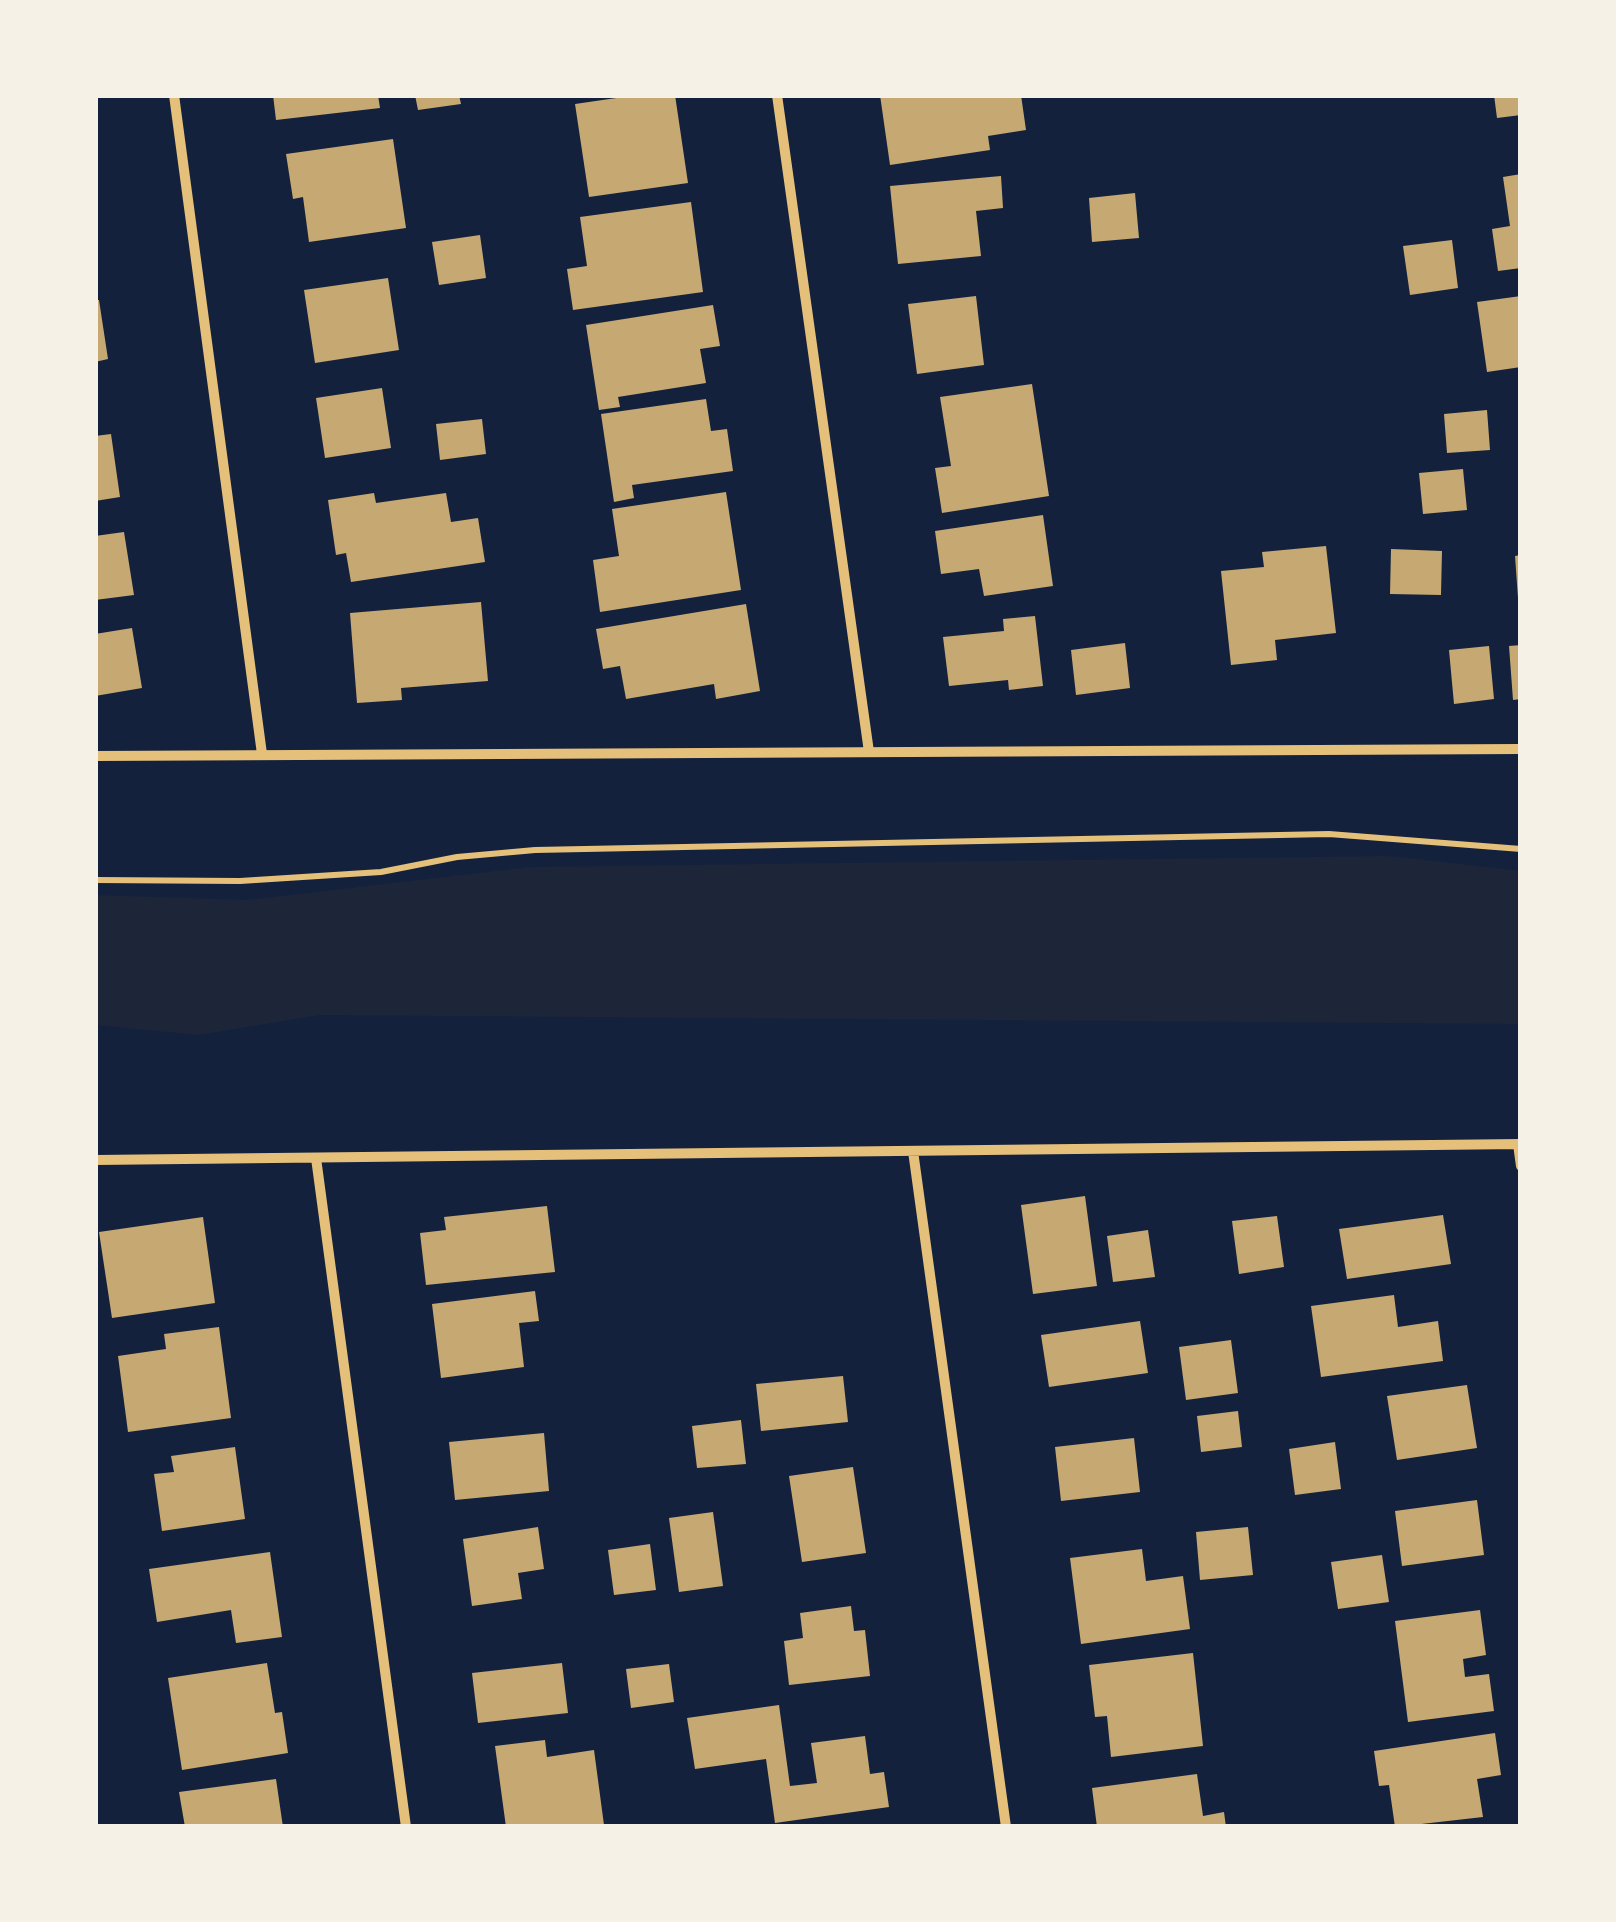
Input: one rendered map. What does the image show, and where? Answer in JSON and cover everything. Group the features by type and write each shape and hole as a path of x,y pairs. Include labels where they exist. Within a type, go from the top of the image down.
{"street":[{"path":"174,95 262,754"},
{"path":"777,95 869,752"},
{"path":"95,756 1521,749"},
{"path":"95,1160 1520,1144 1521,1166"},
{"path":"913,1151 1006,1827"},
{"path":"316,1158 406,1827"}],"path":[{"path":"95,880 240,881 381,872 457,858 555,850 1330,834 1521,849"}],"shaded area":[{"path":"1389,856 1521,871 1521,1024 320,1015 199,1035 95,1025 95,895 248,900 530,867"}],"building":[{"path":"273,95 378,95 380,108 276,120"},
{"path":"415,95 459,95 461,104 418,110"},
{"path":"637,95 675,95 688,183 589,197 575,104"},
{"path":"880,95 1021,95 1026,130 988,136 990,150 890,165"},
{"path":"1494,95 1521,95 1521,115 1497,118"},
{"path":"393,139 406,228 309,242 303,197 293,199 286,154"},
{"path":"1521,174 1521,268 1498,271 1492,229 1510,226 1503,177"},
{"path":"1001,176 1003,208 976,211 981,256 898,264 890,186"},
{"path":"1135,193 1139,238 1092,242 1089,198"},
{"path":"691,202 703,292 573,310 567,269 587,266 580,217"},
{"path":"480,235 486,278 439,285 432,242"},
{"path":"1452,240 1458,288 1410,295 1403,246"},
{"path":"388,278 399,350 315,363 304,290"},
{"path":"976,296 984,365 917,374 908,304"},
{"path":"1521,296 1521,367 1487,372 1477,302"},
{"path":"95,300 99,300 108,359 95,362"},
{"path":"713,305 720,346 700,349 706,383 618,397 620,407 599,410 586,325"},
{"path":"1032,384 1049,496 942,513 935,468 951,466 940,397"},
{"path":"382,388 391,448 325,458 316,398"},
{"path":"706,399 711,431 727,429 733,471 632,485 634,498 614,502 601,414"},
{"path":"1487,410 1490,450 1447,453 1444,414"},
{"path":"482,419 486,454 440,460 436,424"},
{"path":"111,434 120,497 95,501 95,436"},
{"path":"1463,469 1467,510 1423,514 1419,473"},
{"path":"726,492 741,590 600,612 593,560 619,556 612,509"},
{"path":"374,493 376,503 446,493 451,522 478,518 485,562 351,582 346,553 336,555 328,500"},
{"path":"1043,515 1053,586 984,596 979,569 941,574 935,531"},
{"path":"124,532 134,595 95,600 95,536"},
{"path":"1326,546 1336,633 1275,640 1277,660 1231,665 1221,571 1264,567 1262,552"},
{"path":"1391,549 1442,551 1441,595 1390,594"},
{"path":"1521,555 1521,598 1518,598 1515,556"},
{"path":"481,602 488,681 401,688 402,700 357,703 350,613"},
{"path":"746,604 760,691 716,699 714,684 626,699 620,666 603,669 596,629"},
{"path":"1035,616 1043,686 1009,690 1008,680 949,686 943,637 1004,631 1003,619"},
{"path":"132,628 142,688 95,696 95,634"},
{"path":"1125,643 1130,688 1076,695 1071,650"},
{"path":"1521,645 1521,699 1513,700 1509,646"},
{"path":"1489,646 1494,699 1454,704 1449,650"},
{"path":"1085,1196 1097,1286 1033,1294 1021,1205"},
{"path":"547,1206 555,1272 426,1285 420,1233 446,1230 444,1217"},
{"path":"1443,1215 1451,1264 1347,1279 1339,1229"},
{"path":"1277,1216 1284,1267 1239,1274 1232,1221"},
{"path":"203,1217 215,1303 112,1318 99,1232"},
{"path":"1148,1230 1155,1277 1113,1282 1107,1236"},
{"path":"535,1291 539,1321 519,1323 524,1367 441,1378 432,1304"},
{"path":"1394,1295 1398,1327 1438,1321 1443,1361 1321,1377 1311,1306"},
{"path":"1140,1321 1148,1373 1049,1387 1041,1335"},
{"path":"219,1327 231,1418 128,1432 118,1356 166,1349 164,1334"},
{"path":"1231,1340 1238,1393 1186,1400 1179,1347"},
{"path":"843,1376 848,1422 761,1431 756,1384"},
{"path":"1467,1385 1477,1448 1397,1460 1387,1396"},
{"path":"1238,1411 1242,1447 1201,1452 1197,1416"},
{"path":"741,1420 746,1464 697,1468 692,1426"},
{"path":"544,1433 549,1491 455,1500 449,1442"},
{"path":"1134,1438 1140,1492 1061,1501 1055,1447"},
{"path":"1335,1442 1341,1489 1295,1495 1289,1449"},
{"path":"235,1447 245,1519 162,1531 154,1474 174,1472 171,1456"},
{"path":"853,1467 866,1553 802,1562 789,1476"},
{"path":"1477,1500 1484,1555 1402,1566 1395,1511"},
{"path":"713,1512 723,1586 679,1592 669,1518"},
{"path":"538,1527 544,1569 518,1573 522,1599 472,1606 463,1539"},
{"path":"1248,1527 1253,1575 1200,1580 1196,1532"},
{"path":"650,1544 656,1590 614,1595 608,1550"},
{"path":"1142,1549 1146,1581 1183,1576 1190,1629 1081,1644 1070,1558"},
{"path":"270,1552 282,1637 236,1643 231,1610 157,1622 149,1569"},
{"path":"1382,1555 1389,1602 1338,1609 1331,1562"},
{"path":"851,1606 854,1631 865,1630 870,1676 789,1685 784,1641 803,1638 800,1613"},
{"path":"1480,1610 1486,1655 1463,1659 1465,1677 1489,1674 1494,1711 1408,1722 1395,1621"},
{"path":"1193,1653 1203,1746 1111,1757 1107,1716 1095,1717 1089,1665"},
{"path":"267,1663 275,1713 282,1712 288,1753 182,1770 168,1678"},
{"path":"562,1663 568,1713 478,1723 472,1673"},
{"path":"669,1664 674,1702 631,1708 626,1669"},
{"path":"779,1705 790,1786 817,1783 811,1743 865,1736 870,1774 884,1772 889,1807 775,1823 766,1759 695,1769 687,1718"},
{"path":"1495,1733 1501,1775 1477,1779 1483,1817 1395,1827 1389,1785 1379,1786 1374,1751"},
{"path":"545,1740 547,1757 594,1750 604,1825 506,1827 495,1746"},
{"path":"1197,1774 1203,1816 1224,1812 1226,1827 1097,1827 1092,1788"},
{"path":"276,1779 283,1827 185,1827 179,1792"}]}
